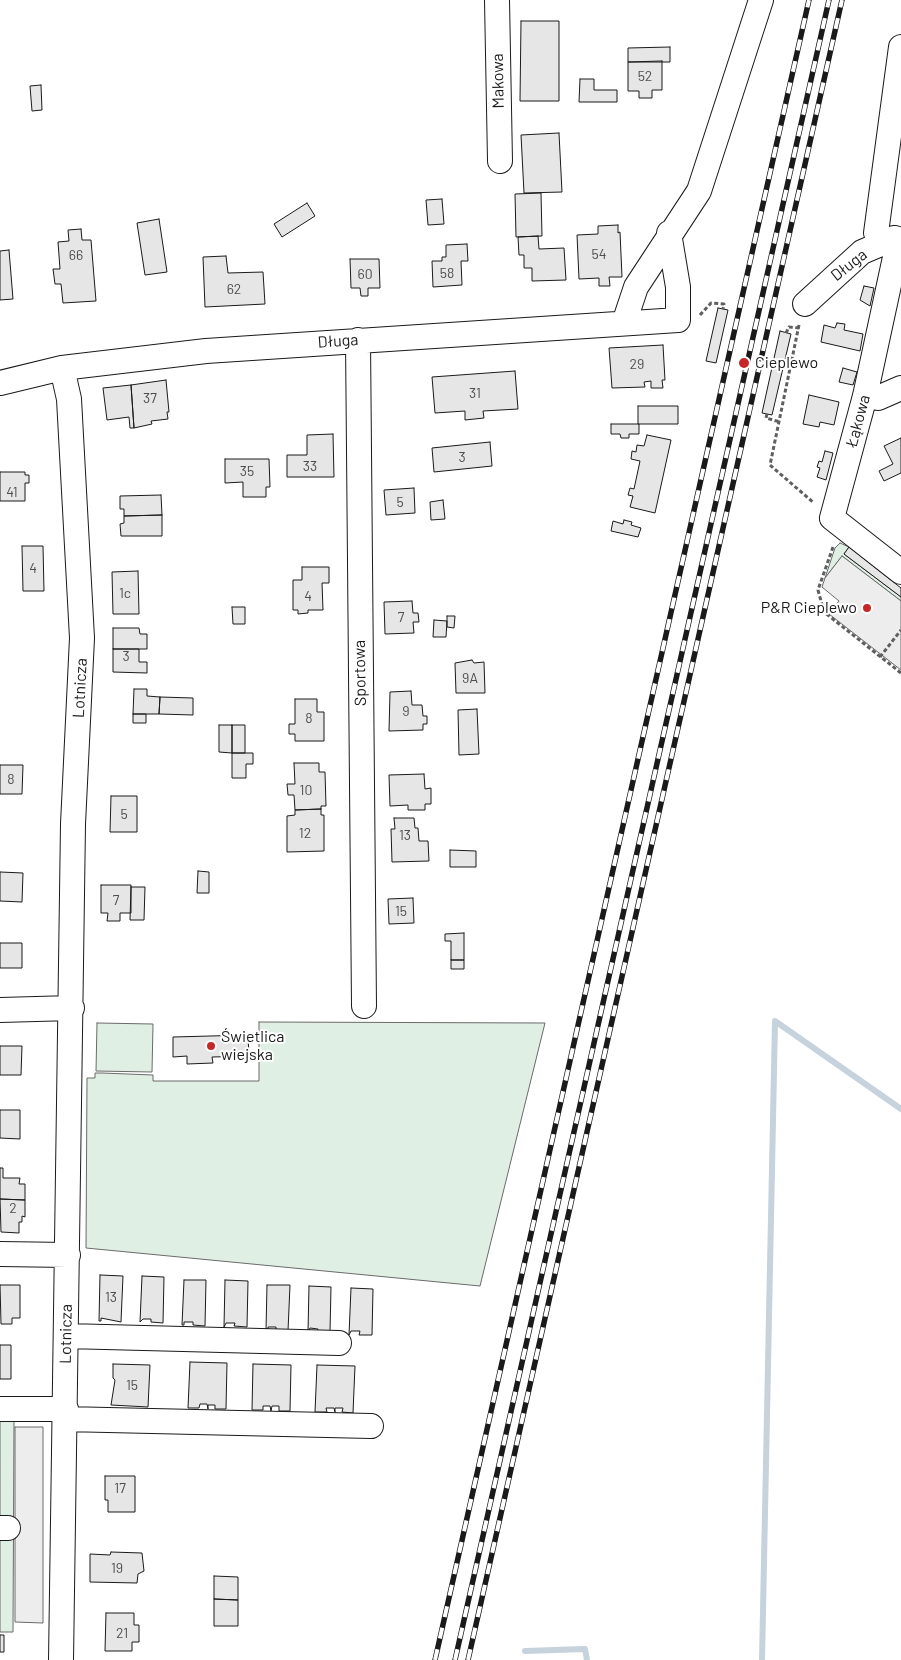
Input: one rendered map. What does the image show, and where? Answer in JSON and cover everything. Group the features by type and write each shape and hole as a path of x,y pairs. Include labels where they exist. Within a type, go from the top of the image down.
{"street":[{"name":"Makowa","path":"497,0 500,161"},
{"path":"624,323 636,286 669,233 699,191 761,0"},
{"name":"Łąkowa","path":"832,518 866,396 897,248 892,239 876,233 901,47"},
{"name":"Długa","path":"0,383 62,368 206,351 678,320 678,287 669,233"},
{"name":"Długa","path":"805,304 862,252 892,239"},
{"name":"Sportowa","path":"358,340 364,1006"},
{"name":"Lotnicza","path":"61,1660 72,1008 73,824 82,638 69,399 62,368"},
{"path":"866,396 878,398 901,388"},
{"path":"832,518 899,567"},
{"path":"0,1010 72,1008"},
{"path":"0,1254 68,1255"},
{"path":"66,1336 339,1343"},
{"path":"0,1409 65,1414 371,1426"}],"path":[{"path":"719,303 724,304 722,309"},
{"path":"805,304 770,465 832,518"},
{"path":"786,333 788,327 799,328"},
{"path":"767,414 766,418 780,422"},
{"path":"836,544 818,590 820,604 829,617 901,673"},
{"path":"880,657 901,630"}],"green space":[{"path":"840,543 849,547 844,554 901,597 901,601 842,556 825,578 835,548"},
{"path":"259,1022 545,1023 480,1286 86,1248 87,1078 95,1078 95,1073 102,1073 153,1075 153,1081 259,1081"},
{"path":"97,1023 153,1024 152,1072 96,1071"},
{"path":"0,1421 14,1421 13,1632 0,1632"}],"shaded area":[{"name":"P&R Cieplewo","path":"842,556 901,601 901,670 829,614 839,601 822,587 825,578"},
{"path":"15,1427 43,1427 43,1623 15,1622"}],"building":[{"path":"521,21 559,21 559,101 520,101"},
{"path":"670,47 670,62 628,62 628,48"},
{"path":"662,61 662,90 652,90 652,98 639,98 639,91 628,91 628,62"},
{"path":"580,79 594,79 594,90 617,90 617,102 579,102"},
{"path":"41,85 42,110 32,111 30,86"},
{"path":"559,133 562,192 524,193 521,135"},
{"path":"541,193 542,236 516,237 515,194"},
{"path":"442,199 444,224 428,225 426,200"},
{"path":"307,203 315,216 282,237 274,224"},
{"path":"159,219 167,272 145,275 137,223"},
{"path":"618,225 622,277 609,277 610,286 599,286 599,278 579,279 577,235 598,234 598,226"},
{"path":"81,229 82,240 91,240 96,301 63,303 61,284 55,284 53,269 60,269 58,242 69,241 68,230"},
{"path":"538,236 539,249 564,248 566,280 532,281 532,268 524,268 524,255 519,255 518,237"},
{"path":"467,244 468,261 461,261 462,285 433,287 432,261 442,261 442,257 446,257 446,245"},
{"path":"9,250 13,299 0,300 0,251"},
{"path":"226,256 228,273 263,272 265,304 205,307 203,257"},
{"path":"350,259 379,259 380,288 368,288 368,296 361,296 360,288 351,288"},
{"path":"864,286 874,288 870,306 860,300"},
{"path":"718,308 728,310 716,363 706,361"},
{"path":"837,323 845,324 844,330 863,334 860,351 821,342 824,325 835,328"},
{"path":"780,331 791,334 772,415 762,413"},
{"path":"663,345 665,380 662,380 663,388 651,388 651,381 644,382 645,387 612,388 609,348"},
{"path":"843,368 857,372 853,385 839,382"},
{"path":"515,371 518,409 483,411 484,418 465,420 465,411 435,413 432,377"},
{"path":"166,380 168,419 151,421 152,424 134,428 131,385"},
{"path":"131,385 134,428 130,428 129,417 107,420 103,388"},
{"path":"809,395 839,402 834,425 820,422 819,427 803,424"},
{"path":"638,406 678,406 678,424 638,424"},
{"path":"611,424 639,424 639,434 629,434 629,438 621,438 620,434 611,434"},
{"path":"333,434 334,477 287,477 287,455 307,455 307,435"},
{"path":"647,435 671,440 655,513 630,507 633,496 628,495 630,488 634,489 640,461 631,459 632,451 636,452 637,445 644,446"},
{"path":"901,438 901,473 884,481 879,471 893,464 884,446"},
{"path":"490,442 492,466 434,472 432,448"},
{"path":"825,451 833,453 826,480 817,477 820,468 817,467 819,461 822,462"},
{"path":"225,459 269,459 270,487 266,487 266,497 243,497 243,482 225,483"},
{"path":"0,472 25,472 25,475 29,475 29,483 25,483 25,501 0,501"},
{"path":"414,488 415,513 386,515 384,490"},
{"path":"161,495 162,515 124,516 124,509 120,509 120,496"},
{"path":"443,500 445,519 431,520 430,502"},
{"path":"162,515 162,536 121,536 120,524 124,523 124,516"},
{"path":"624,520 632,522 631,525 641,528 638,537 611,531 613,521 623,524"},
{"path":"22,546 43,546 44,591 23,591"},
{"path":"849,547 901,588 901,597 844,554"},
{"path":"302,567 329,567 329,583 322,583 323,610 308,610 308,613 298,614 298,610 293,610 293,580 302,580"},
{"path":"138,571 139,614 113,614 112,572"},
{"path":"412,601 413,613 418,613 419,622 413,622 414,633 385,634 384,602"},
{"path":"232,607 245,607 245,624 233,624"},
{"path":"447,616 455,616 454,628 447,627"},
{"path":"434,620 447,621 446,637 433,637"},
{"path":"113,628 139,628 140,634 147,634 147,649 113,649"},
{"path":"113,649 139,649 139,662 147,662 147,673 113,672"},
{"path":"472,660 474,663 484,662 485,693 456,693 455,663"},
{"path":"134,689 147,689 147,696 160,697 159,714 133,714"},
{"path":"411,691 412,705 422,705 423,716 427,716 427,724 423,724 423,730 389,731 390,692"},
{"path":"160,697 193,698 193,715 159,714"},
{"path":"295,699 317,699 317,712 324,712 324,741 295,741 295,734 289,734 289,724 295,724"},
{"path":"477,709 479,754 459,755 458,710"},
{"path":"133,714 146,714 146,723 133,723"},
{"path":"219,725 232,725 232,753 219,752"},
{"path":"232,725 245,725 245,753 232,753"},
{"path":"232,753 253,753 253,764 246,764 246,778 232,778"},
{"path":"294,763 319,763 319,772 325,772 326,806 321,806 321,809 295,810 294,795 288,795 287,784 295,784"},
{"path":"0,765 23,765 22,794 0,794"},
{"path":"424,774 425,789 431,788 431,804 425,804 425,810 408,810 408,805 390,806 389,775"},
{"path":"111,796 137,796 137,832 110,832"},
{"path":"321,809 321,815 324,815 324,851 287,852 287,816 295,815 295,810"},
{"path":"394,818 414,818 415,828 418,828 419,841 428,841 429,861 392,862 391,829 395,829"},
{"path":"450,850 476,851 476,867 450,867"},
{"path":"198,871 209,872 209,893 197,893"},
{"path":"0,872 23,873 22,902 0,901"},
{"path":"101,885 131,885 131,913 120,913 120,921 107,921 108,913 101,913"},
{"path":"131,887 145,887 144,920 130,920"},
{"path":"413,898 414,923 389,924 388,899"},
{"path":"464,933 464,960 451,960 451,941 445,941 445,934"},
{"path":"0,943 22,943 22,968 0,968"},
{"path":"451,960 464,960 464,969 451,969"},
{"name":"Świetlica wiejska","path":"248,1035 249,1056 212,1057 213,1063 187,1064 187,1056 173,1057 173,1037"},
{"path":"0,1046 22,1046 21,1075 0,1075"},
{"path":"0,1110 20,1110 20,1139 0,1138"},
{"path":"0,1168 3,1168 3,1178 20,1178 19,1184 25,1184 25,1200 0,1199"},
{"path":"0,1199 25,1200 25,1217 22,1216 22,1222 19,1222 19,1233 1,1232"},
{"path":"100,1275 123,1276 121,1322 101,1318 101,1321 99,1321"},
{"path":"142,1276 164,1277 163,1323 151,1322 151,1319 143,1319 140,1322"},
{"path":"184,1280 206,1280 205,1326 193,1325 193,1322 184,1322 184,1325 182,1325"},
{"path":"225,1280 248,1281 247,1327 234,1326 235,1323 226,1323 224,1327"},
{"path":"0,1285 20,1285 20,1318 12,1318 12,1324 1,1324"},
{"path":"267,1285 290,1285 288,1331 276,1331 276,1327 268,1327 268,1330 266,1330"},
{"path":"309,1286 331,1287 330,1332 318,1332 318,1329 310,1328 308,1332"},
{"path":"351,1288 373,1289 372,1335 359,1335 360,1331 351,1331 349,1335"},
{"path":"0,1345 11,1345 11,1379 0,1379"},
{"path":"190,1362 227,1363 226,1409 215,1409 215,1405 208,1405 208,1409 207,1404 200,1404 199,1408 188,1408"},
{"path":"113,1364 150,1365 148,1407 111,1405 115,1380 113,1378"},
{"path":"253,1364 291,1365 290,1411 279,1411 279,1406 272,1406 271,1411 270,1406 263,1406 263,1410 252,1410"},
{"path":"317,1365 355,1366 353,1413 342,1412 343,1408 335,1408 335,1412 334,1408 326,1408 327,1412 315,1412"},
{"path":"105,1476 135,1476 135,1512 108,1512 108,1500 105,1500"},
{"path":"111,1552 142,1553 144,1571 138,1574 137,1583 90,1582 90,1554 110,1555"},
{"path":"214,1576 238,1577 238,1600 214,1599"},
{"path":"214,1599 238,1600 238,1626 214,1626"},
{"path":"106,1613 134,1613 134,1625 139,1625 139,1642 132,1642 132,1651 105,1651"},
{"path":"0,1635 4,1635 4,1652 0,1652"}],"waterway":[{"path":"762,1660 775,1021 901,1109"},
{"path":"525,1651 585,1649 587,1660"}],"railway":[{"path":"435,1660 809,0"},
{"path":"455,1660 829,0"},
{"path":"468,1660 842,0"}],"place":[{"name":"Cieplewo","path":"744,363"},
{"name":"P&R Cieplewo","path":"867,608"},
{"name":"Świetlica wiejska","path":"211,1046"}]}
